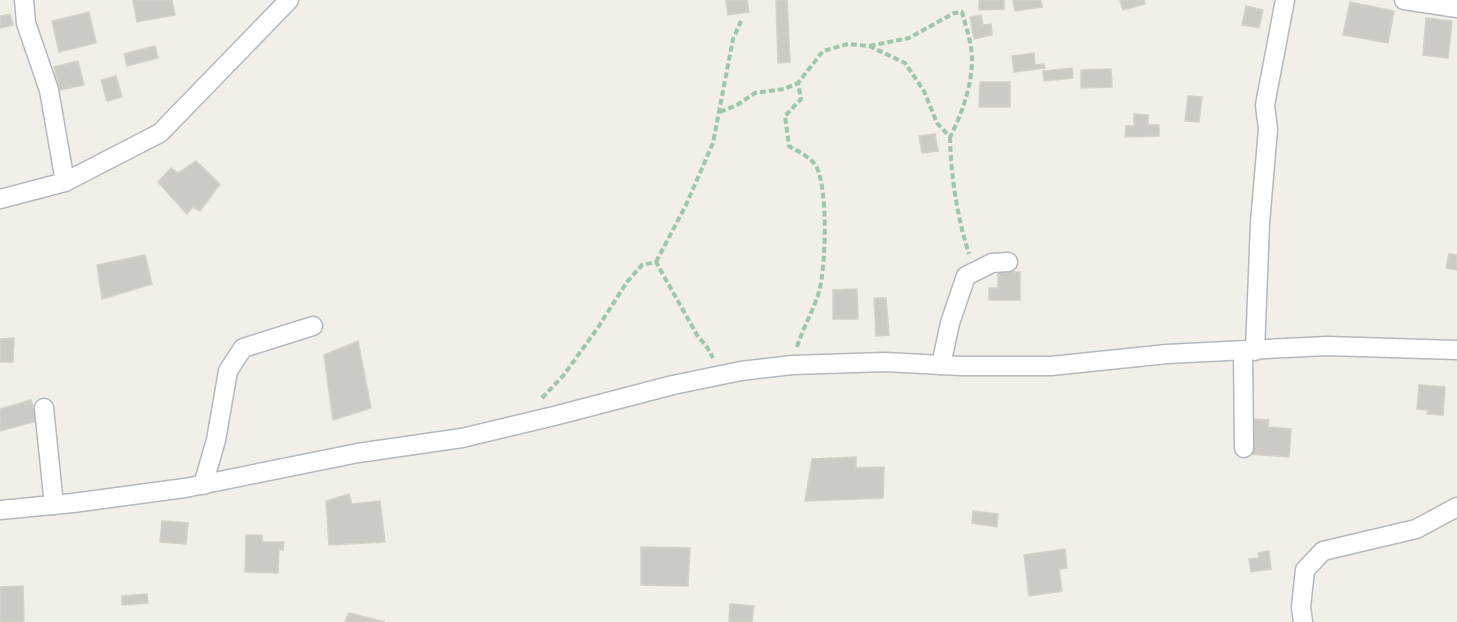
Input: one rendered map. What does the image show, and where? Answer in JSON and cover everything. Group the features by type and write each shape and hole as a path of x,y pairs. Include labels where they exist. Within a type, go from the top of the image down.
{"street":[{"path":"24,0 26,23 49,90 65,182"},
{"path":"0,199 65,182 160,133 289,0"},
{"path":"1244,448 1249,351 1268,129 1265,105 1285,0"},
{"path":"1404,0 1457,8"},
{"path":"941,365 950,322 966,276 992,263 1008,262"},
{"path":"203,485 216,440 228,371 243,348 313,326"},
{"path":"0,510 203,485 358,453 462,438 673,385 721,375 792,365 885,362 1051,366 1167,354 1327,346 1457,350"},
{"path":"44,408 54,505"},
{"path":"1303,622 1301,607 1305,570 1323,551 1416,530 1457,507"}],"path":[{"path":"719,112 737,105 755,93 784,89 798,83 823,51 848,44 869,46 909,38 954,12 963,12 973,57 970,83 950,137 950,158 960,227 974,272"},
{"path":"656,262 686,205 713,143 733,39 741,21"},
{"path":"869,46 905,63 924,91 937,123 950,137"},
{"path":"792,365 819,291 825,244 823,197 817,168 807,157 789,146 785,117 801,99 798,83"},
{"path":"656,262 697,335 707,347 721,375"},
{"path":"540,400 563,376 627,282 642,265 656,262"}],"building":[{"path":"133,0 172,0 175,15 137,22"},
{"path":"726,0 747,0 749,12 728,15"},
{"path":"776,0 787,0 790,62 778,63"},
{"path":"979,0 1004,0 1004,9 979,10"},
{"path":"1013,0 1041,0 1042,7 1015,11"},
{"path":"1120,0 1144,0 1145,4 1123,10"},
{"path":"1350,2 1394,11 1388,43 1343,35"},
{"path":"1246,6 1263,10 1259,28 1242,25"},
{"path":"89,12 96,43 59,52 52,21"},
{"path":"10,14 13,25 0,28 0,16"},
{"path":"981,15 983,25 991,24 992,35 974,39 970,17"},
{"path":"1426,18 1452,21 1448,58 1423,55"},
{"path":"155,46 158,58 127,66 124,54"},
{"path":"1034,53 1035,65 1044,64 1045,68 1014,72 1012,56"},
{"path":"78,61 84,85 60,90 54,67"},
{"path":"1072,68 1073,78 1044,81 1043,71"},
{"path":"1111,69 1112,87 1081,88 1081,70"},
{"path":"116,76 122,97 107,101 101,80"},
{"path":"980,82 1010,82 1010,107 979,107"},
{"path":"1188,96 1202,97 1199,122 1185,121"},
{"path":"1134,114 1148,115 1148,125 1159,125 1159,136 1125,137 1126,126 1134,126"},
{"path":"935,134 938,151 922,153 919,136"},
{"path":"196,161 220,184 200,211 193,207 187,214 158,182 171,168 178,173"},
{"path":"1449,254 1457,255 1457,270 1446,268"},
{"path":"145,255 152,284 102,299 97,265"},
{"path":"998,272 1020,272 1020,300 989,300 989,288 998,288"},
{"path":"857,289 858,319 833,319 833,290"},
{"path":"874,298 886,298 889,335 876,336"},
{"path":"14,338 13,362 0,362 0,339"},
{"path":"358,341 371,408 333,420 324,355"},
{"path":"1419,385 1445,387 1443,415 1427,414 1428,410 1417,409"},
{"path":"31,400 37,421 0,431 0,409"},
{"path":"1251,419 1269,420 1268,427 1291,429 1289,457 1248,454"},
{"path":"856,457 856,468 884,467 883,498 805,501 812,459"},
{"path":"349,494 352,504 380,501 385,542 329,545 326,501"},
{"path":"973,511 998,514 997,527 972,523"},
{"path":"162,521 188,523 186,544 160,542"},
{"path":"246,535 262,535 262,542 284,542 283,550 279,549 278,573 245,572"},
{"path":"641,547 690,548 688,586 641,585"},
{"path":"1065,549 1067,568 1059,569 1062,591 1029,596 1024,555"},
{"path":"1269,551 1271,569 1251,572 1249,559 1259,558 1258,553"},
{"path":"23,586 24,622 0,622 0,587"},
{"path":"147,594 148,603 122,605 122,596"},
{"path":"730,604 754,606 752,622 729,622"},
{"path":"349,613 385,622 345,622"}]}
